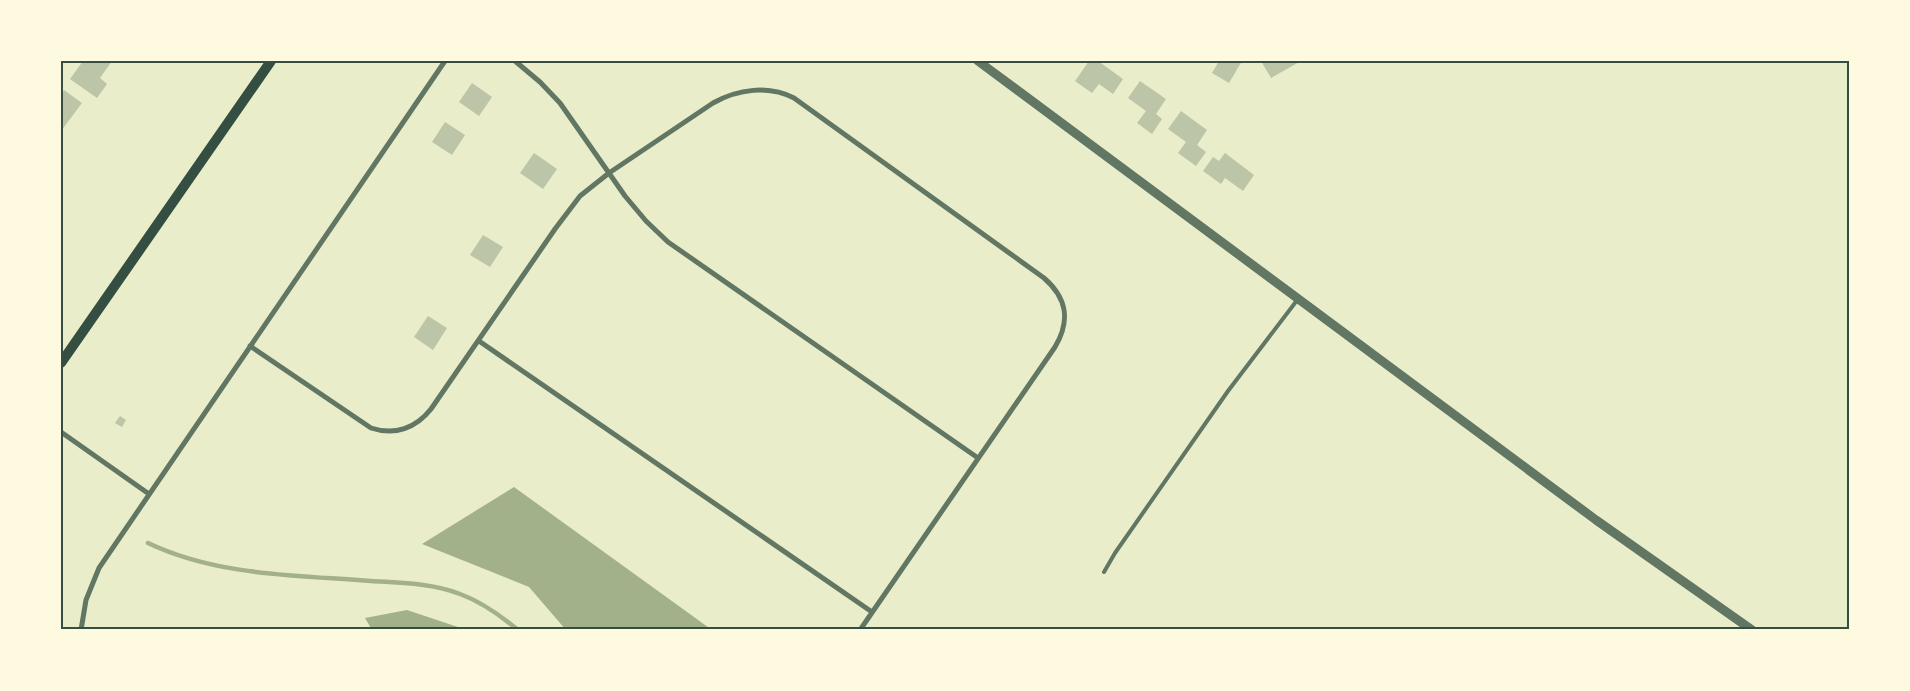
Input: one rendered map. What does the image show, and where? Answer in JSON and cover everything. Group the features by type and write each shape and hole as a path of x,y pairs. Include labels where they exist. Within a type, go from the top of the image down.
{"main road":[{"path":"61,363 270,61"}],"street":[{"path":"81,630 84,605 93,578 445,61"},
{"path":"515,61 540,82 560,103 640,214 676,249 978,458"},
{"path":"978,61 1596,520 1752,630"},
{"path":"250,346 361,422 376,429 391,431 412,426 426,415 564,216 586,190 713,103 727,96 756,90 781,92 804,103 1044,278 1058,292 1064,310 1064,324 1057,342 860,630"},
{"path":"478,340 872,612"},
{"path":"61,432 149,494"}],"lane":[{"path":"1104,572 1115,553 1228,391 1298,299"}],"shaded area":[{"path":"514,487 712,630 566,630 529,587 422,544"},
{"path":"407,610 467,630 372,630 365,618"}],"building":[{"path":"83,61 112,61 100,78 107,84 97,98 70,79"},
{"path":"1089,61 1098,61 1123,79 1113,94 1099,84 1092,93 1075,81"},
{"path":"1219,61 1242,61 1229,83 1212,73"},
{"path":"1261,61 1301,61 1271,78"},
{"path":"1140,81 1166,99 1156,114 1162,119 1152,134 1137,123 1146,111 1128,98"},
{"path":"472,83 492,97 479,116 459,102"},
{"path":"64,90 82,103 61,131 61,95"},
{"path":"1181,111 1207,130 1197,145 1206,152 1196,166 1178,153 1186,142 1168,129"},
{"path":"445,122 465,135 452,155 432,142"},
{"path":"534,153 557,169 543,189 520,173"},
{"path":"1225,153 1254,175 1243,191 1225,178 1221,184 1203,171 1213,157 1219,161"},
{"path":"483,235 503,247 490,267 470,255"},
{"path":"428,316 447,328 433,350 414,337"},
{"path":"120,416 126,420 122,427 115,423"}],"waterway":[{"path":"148,543 174,554 229,568 286,575 405,583 449,590 483,605 518,630"}]}
